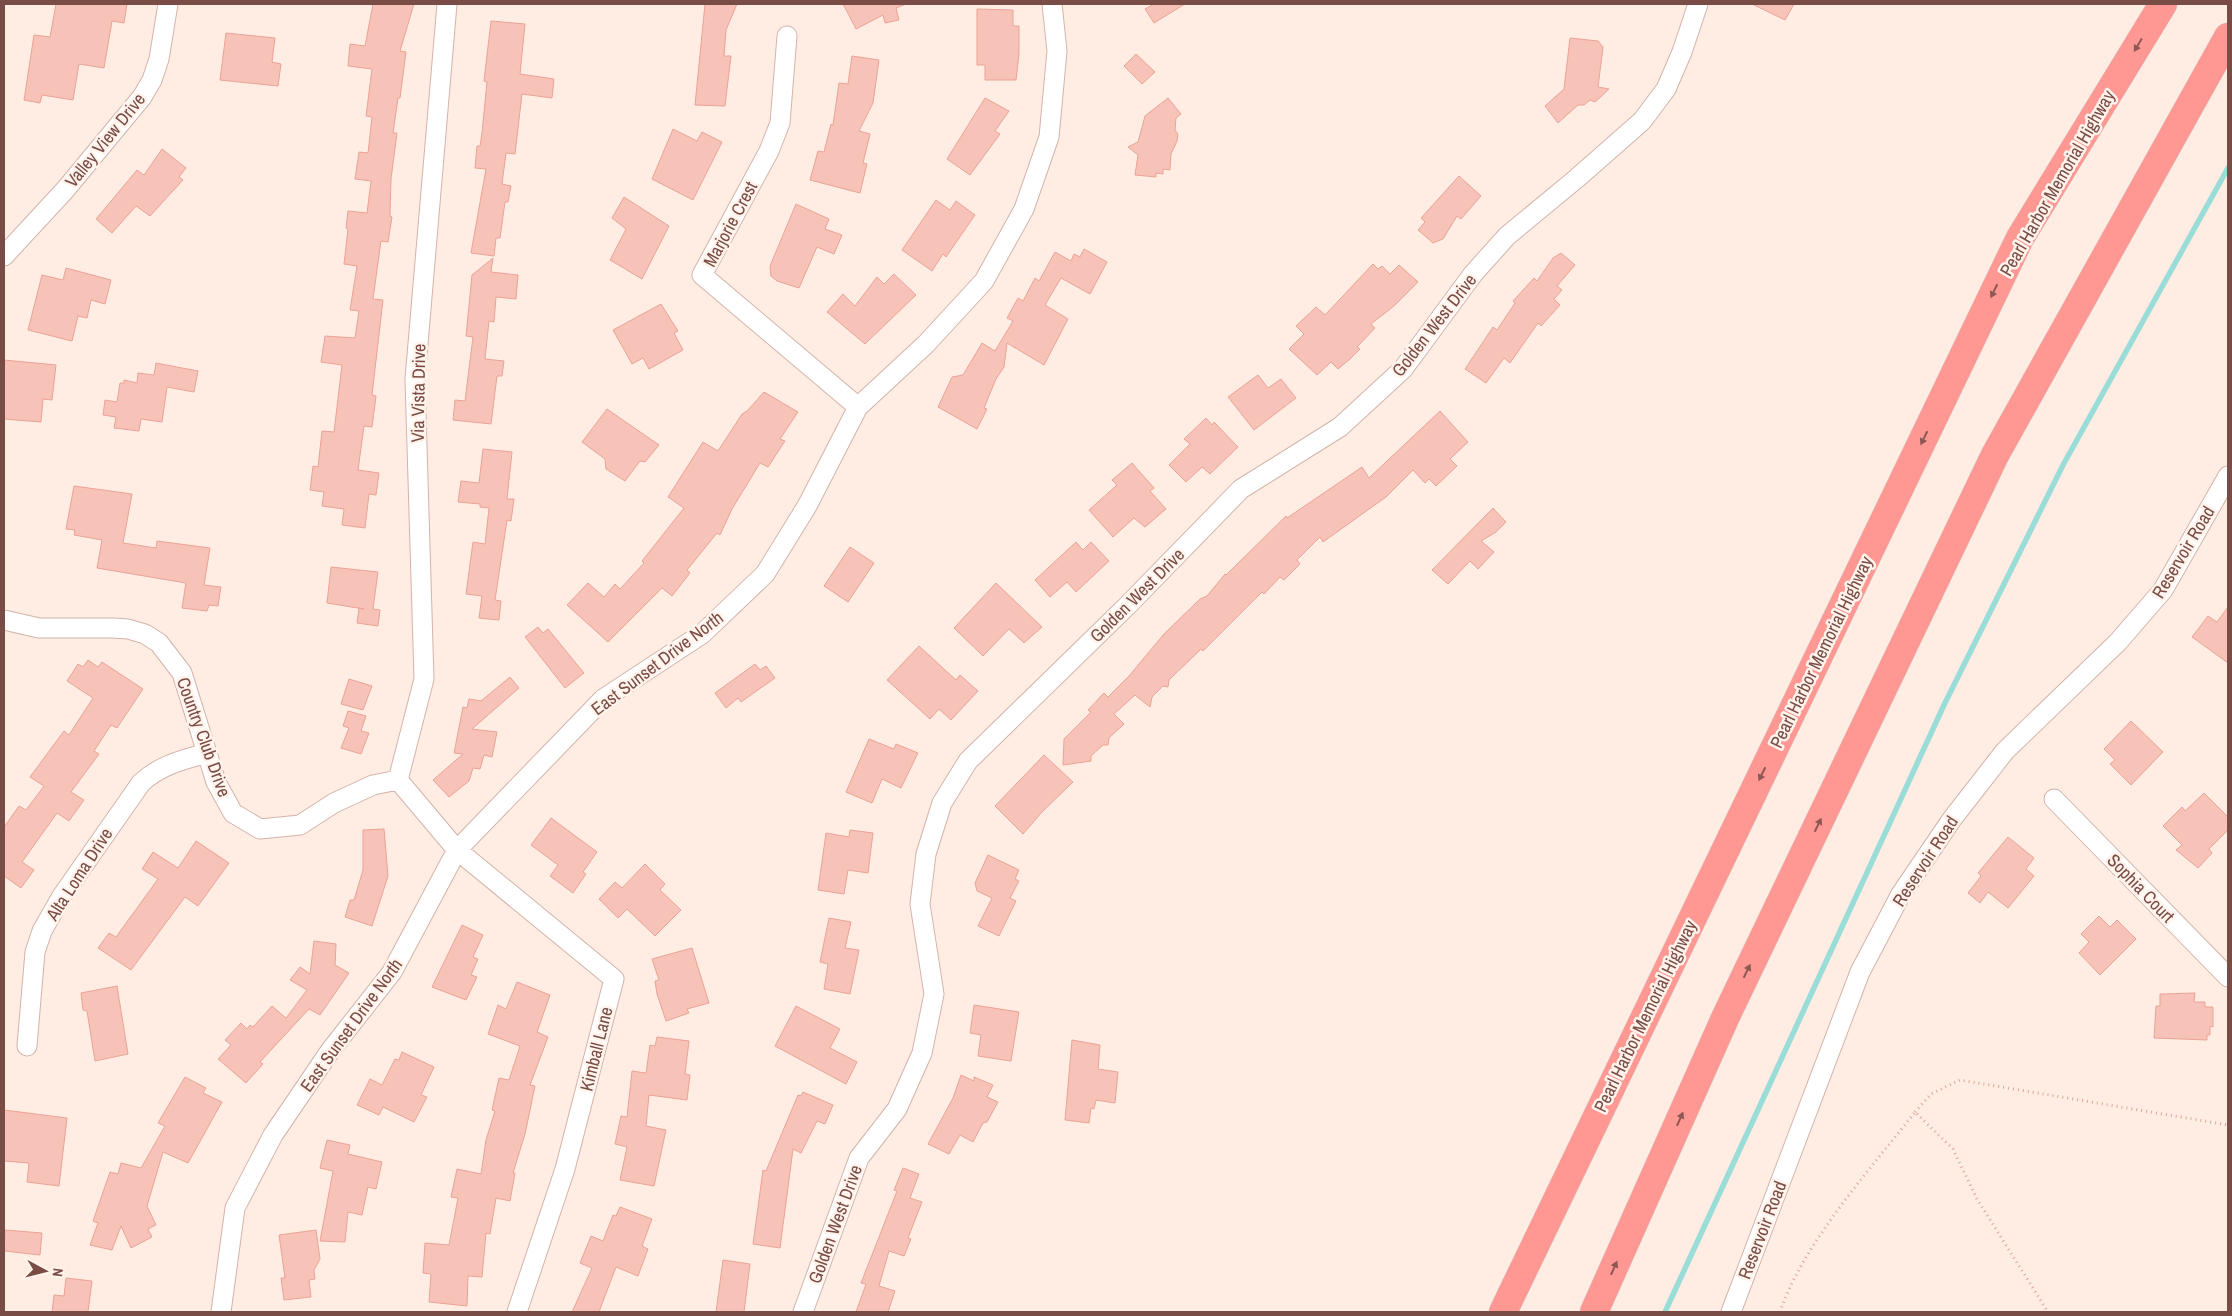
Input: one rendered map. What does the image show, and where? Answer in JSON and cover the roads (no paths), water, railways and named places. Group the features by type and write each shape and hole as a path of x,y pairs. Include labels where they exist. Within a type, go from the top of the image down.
{"highway":[{"name":"Pearl Harbor Memorial Highway","path":"1503,1312 2020,238 2163,4"},
{"path":"1594,1312 1726,1016 1996,455 2228,37"}],"street":[{"name":"Valley View Drive","path":"4,256 65,190 142,97 152,80 160,59 168,4"},
{"name":"Via Vista Drive","path":"398,780 424,678 415,379 447,4"},
{"name":"East Sunset Drive North","path":"221,1312 235,1208 273,1135 330,1052 392,972 457,850 604,699 702,634 765,574 807,506 858,407 926,344 984,281 1024,209 1049,137 1057,51 1052,4"},
{"name":"Golden West Drive","path":"803,1312 859,1158 897,1109 922,1053 934,994 920,904 926,854 942,803 968,761 1127,606 1241,490 1340,427 1403,369 1473,274 1507,236 1576,179 1642,120 1666,90 1682,52 1698,4"},
{"name":"Marjorie Crest","path":"788,36 780,123 769,151 702,275 858,407"},
{"name":"Reservoir Road","path":"1730,1312 1860,972 1901,894 1952,818 2006,751 2118,642 2163,590 2228,476"},
{"name":"Country Club Drive","path":"4,620 39,628 128,629 145,634 159,644 182,673 216,782 233,813 260,829 300,825 334,803 357,792 373,785 398,780"},
{"name":"Alta Loma Drive","path":"27,1046 35,952 42,932 62,896 141,783 150,774 164,766 208,753"},
{"path":"398,780 457,850"},
{"name":"Sophia Court","path":"2054,799 2228,977"},
{"name":"Kimball Lane","path":"457,850 614,979 566,1168 517,1312"}],"waterway":[{"path":"1665,1312 1944,705 2063,465 2228,168"}]}
